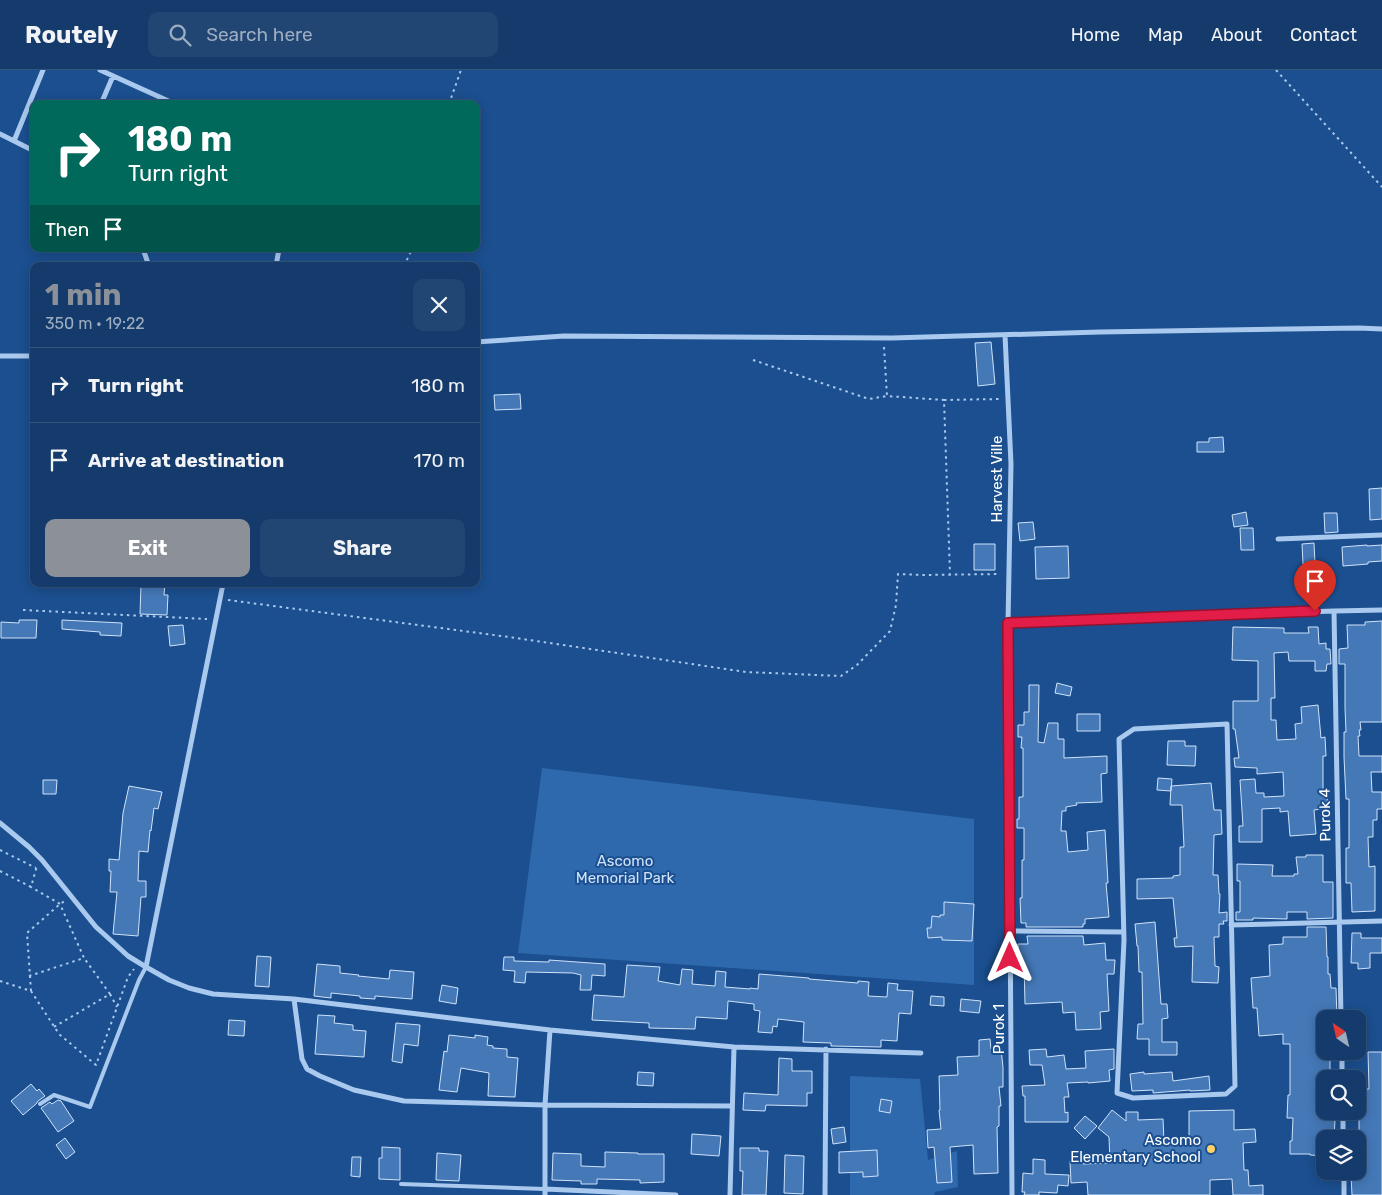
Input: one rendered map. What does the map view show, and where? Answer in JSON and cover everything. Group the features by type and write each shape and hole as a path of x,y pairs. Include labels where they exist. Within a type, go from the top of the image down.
{"street":[{"path":"31,100 43,70"},
{"path":"100,70 166,100"},
{"path":"103,100 113,76"},
{"path":"14,141 30,102"},
{"path":"0,134 30,149"},
{"path":"480,342 564,336 884,338 1234,330 1382,329"},
{"name":"Harvest Ville","path":"1005,335 1011,464 1008,623"},
{"path":"0,356 30,356"},
{"path":"1278,539 1382,535"},
{"path":"146,967 223,587"},
{"path":"1008,623 1334,610 1382,610"},
{"name":"Purok 4","path":"1334,610 1341,1010"},
{"name":"Purok 1","path":"1008,623 1012,1195"},
{"path":"1227,724 1235,1086 1226,1094 1134,1098 1117,1093 1124,932 1119,739 1134,729 1227,724"},
{"path":"0,823 42,860 96,927 128,956 169,980 188,988 214,994 294,999 550,1030 734,1046 921,1054"},
{"path":"1232,925 1382,921"},
{"path":"1011,931 1124,932"},
{"path":"294,999 302,1059 307,1069 354,1090 404,1101 545,1105 732,1106"},
{"path":"550,1030 545,1105 545,1192 676,1195"},
{"path":"730,1195 734,1046"},
{"path":"825,1195 826,1049"},
{"path":"1344,1180 1344,1195"}],"lane":[{"path":"40,1104 54,1095 90,1107 139,980 146,967"},
{"path":"401,1184 545,1192"}],"path":[{"path":"451,100 462,70"},
{"path":"1276,70 1382,187"},
{"path":"884,338 887,396"},
{"path":"753,360 869,399 887,396 944,400 1008,398"},
{"path":"944,400 950,574"},
{"path":"221,599 509,637 746,672 841,676 857,666 890,631 896,605 898,574 1009,574"},
{"path":"23,610 217,620"},
{"path":"0,850 36,868"},
{"path":"31,888 38,861"},
{"path":"0,870 60,904 84,958 117,1007"},
{"path":"69,899 60,904 27,933 31,991 59,1034 96,1065 128,977 134,968"},
{"path":"29,976 84,958"},
{"path":"0,981 31,991"},
{"path":"54,1027 110,994"}],"green space":[{"name":"Ascomo Memorial Park","path":"542,768 974,819 974,985 518,953"},
{"path":"850,1076 920,1079 928,1160 957,1151 958,1187 935,1192 934,1195 850,1195"}],"building":[{"path":"991,342 995,384 978,386 975,343"},
{"path":"520,394 521,409 495,410 494,395"},
{"path":"1223,437 1224,452 1197,452 1197,442 1209,442 1209,438"},
{"path":"1382,488 1382,519 1370,520 1369,489"},
{"path":"1246,512 1248,525 1234,527 1232,515"},
{"path":"1324,513 1337,513 1338,532 1325,533"},
{"path":"1033,522 1035,539 1020,541 1018,523"},
{"path":"1240,528 1253,528 1254,550 1241,550"},
{"path":"1314,543 1315,563 1303,564 1302,544"},
{"path":"974,544 995,544 995,570 974,570"},
{"path":"1382,545 1382,561 1343,566 1342,547"},
{"path":"1068,546 1069,578 1036,579 1035,547"},
{"path":"1315,572 1330,572 1330,589 1315,589"},
{"path":"141,587 165,587 164,595 168,595 167,615 140,614"},
{"path":"19,620 37,620 36,638 1,638 1,622 19,623"},
{"path":"62,620 122,623 121,636 62,629"},
{"path":"1382,621 1382,722 1360,722 1361,730 1359,730 1360,736 1358,736 1359,756 1382,756 1382,772 1371,772 1372,792 1382,792 1382,809 1377,809 1377,820 1373,820 1373,837 1368,837 1369,867 1375,866 1375,911 1352,912 1351,883 1346,883 1346,848 1349,848 1349,799 1346,799 1344,757 1344,732 1346,732 1345,664 1339,664 1339,649 1348,648 1347,625 1365,625 1365,622"},
{"path":"183,625 185,644 170,646 168,626"},
{"path":"1233,627 1284,628 1284,633 1309,633 1308,627 1318,627 1319,644 1326,643 1326,649 1330,649 1331,664 1327,664 1326,671 1315,671 1315,661 1289,661 1288,652 1274,653 1275,698 1271,698 1271,720 1276,720 1277,740 1296,739 1295,724 1302,723 1301,707 1318,705 1321,738 1325,737 1326,756 1323,756 1323,797 1327,797 1328,808 1314,810 1316,834 1290,836 1288,811 1280,812 1280,808 1262,809 1262,842 1239,842 1239,826 1243,826 1240,780 1255,779 1256,793 1264,793 1264,797 1284,796 1283,772 1257,774 1257,768 1235,767 1234,758 1239,758 1235,729 1233,729 1233,701 1258,701 1258,661 1232,660"},
{"path":"1057,683 1072,687 1070,696 1055,693"},
{"path":"1029,685 1039,685 1038,742 1044,743 1048,723 1058,723 1058,739 1064,739 1064,758 1107,756 1107,773 1101,774 1102,802 1076,803 1077,805 1066,807 1066,811 1062,811 1061,831 1066,831 1068,852 1088,850 1087,832 1105,830 1109,917 1085,919 1083,927 1026,927 1026,923 1021,923 1020,898 1022,898 1024,828 1017,828 1017,819 1019,819 1019,797 1023,797 1023,748 1021,748 1022,737 1018,737 1018,725 1024,725 1024,712 1029,712"},
{"path":"1077,714 1100,714 1100,731 1077,731"},
{"path":"1168,741 1185,741 1185,746 1196,746 1195,766 1167,765"},
{"path":"1158,778 1172,779 1171,791 1157,790"},
{"path":"43,780 57,780 56,794 43,794"},
{"path":"1211,783 1214,810 1221,810 1222,834 1214,835 1213,875 1218,875 1219,913 1227,912 1227,921 1223,921 1224,924 1219,924 1219,937 1214,937 1215,966 1219,967 1218,983 1192,982 1193,946 1175,947 1174,938 1177,938 1173,898 1137,899 1137,879 1173,878 1173,876 1180,875 1180,847 1184,847 1182,805 1170,805 1171,786"},
{"path":"129,786 162,792 158,809 154,808 148,852 139,851 138,881 146,881 146,897 141,897 138,936 113,934 117,892 110,892 111,871 109,871 109,859 119,860 123,813"},
{"path":"1306,855 1323,855 1323,882 1333,882 1333,918 1307,919 1307,912 1287,912 1287,919 1253,918 1253,920 1236,920 1236,912 1240,912 1240,881 1237,881 1237,864 1273,865 1272,876 1294,876 1294,874 1298,874 1296,857 1306,857"},
{"path":"944,902 974,904 972,941 942,940 942,937 928,938 927,928 931,928 932,916 940,917 940,915 944,915"},
{"path":"1155,922 1161,1004 1167,1004 1168,1018 1162,1019 1162,1042 1177,1042 1177,1055 1149,1055 1149,1039 1137,1039 1138,1024 1143,1024 1142,972 1139,972 1135,924"},
{"path":"1307,927 1326,927 1328,974 1330,974 1331,988 1336,988 1337,1010 1316,1010 1316,1060 1330,1060 1330,1070 1316,1070 1316,1120 1335,1120 1334,1130 1316,1130 1316,1155 1290,1154 1293,1118 1287,1118 1288,1095 1290,1095 1290,1044 1283,1044 1283,1034 1259,1036 1257,1008 1253,1008 1251,978 1270,976 1269,945 1283,944 1283,937 1307,937"},
{"path":"1352,933 1361,933 1361,938 1382,938 1382,953 1370,953 1370,968 1358,969 1358,963 1351,963"},
{"path":"1027,936 1083,936 1084,945 1105,943 1106,960 1115,960 1114,974 1107,974 1109,1011 1100,1012 1101,1029 1076,1030 1075,1012 1063,1013 1062,1002 1025,1004 1024,964 1019,964 1018,944 1028,944"},
{"path":"257,956 271,957 269,987 255,986"},
{"path":"504,957 514,957 514,961 549,962 549,960 605,964 605,976 592,975 591,990 580,990 581,975 573,973 526,972 525,983 514,982 515,971 503,970"},
{"path":"317,964 340,966 340,973 389,979 390,970 414,972 412,999 375,996 375,999 360,998 360,996 331,993 331,998 314,996"},
{"path":"627,965 660,967 658,981 680,985 682,969 693,970 692,984 715,986 716,971 726,972 725,987 750,989 758,989 759,974 858,983 858,981 869,982 868,996 887,997 888,983 898,984 897,990 913,991 911,1014 899,1013 897,1041 881,1040 881,1047 831,1046 831,1043 803,1042 804,1022 778,1019 777,1027 773,1026 772,1033 758,1032 760,1011 754,1010 754,1004 728,1001 727,1019 696,1017 695,1029 649,1028 649,1023 592,1020 594,995 624,997"},
{"path":"442,985 458,988 456,1004 439,1001"},
{"path":"931,996 944,997 944,1006 930,1005"},
{"path":"961,999 981,1001 979,1013 960,1011"},
{"path":"318,1015 335,1016 334,1023 353,1025 353,1030 366,1031 364,1057 315,1054"},
{"path":"229,1020 245,1021 244,1036 228,1035"},
{"path":"396,1023 420,1025 418,1046 404,1044 402,1063 392,1061"},
{"path":"449,1035 475,1038 475,1035 488,1037 487,1045 493,1046 493,1048 507,1049 507,1057 518,1058 515,1097 488,1096 489,1073 461,1068 457,1092 439,1090 444,1051 447,1052"},
{"path":"990,1039 991,1049 1001,1049 1003,1067 1003,1087 999,1087 1001,1106 999,1106 999,1126 997,1127 998,1173 974,1174 973,1145 950,1147 952,1182 937,1183 934,1147 928,1148 927,1130 941,1129 939,1076 958,1075 957,1057 979,1056 979,1040"},
{"path":"1046,1049 1047,1057 1064,1055 1066,1069 1086,1068 1085,1051 1114,1049 1114,1069 1109,1070 1110,1081 1067,1083 1069,1097 1064,1097 1065,1113 1068,1112 1068,1122 1025,1122 1025,1096 1023,1096 1022,1086 1045,1085 1042,1065 1030,1065 1029,1050"},
{"path":"1368,1052 1382,1052 1382,1195 1352,1195 1351,1180 1366,1180 1366,1130 1359,1130 1359,1120 1366,1120 1366,1089 1369,1089"},
{"path":"779,1058 792,1059 792,1071 812,1071 812,1093 807,1093 807,1106 766,1105 765,1111 743,1110 744,1093 778,1095"},
{"path":"638,1072 654,1073 653,1086 637,1085"},
{"path":"1144,1072 1144,1074 1172,1072 1173,1081 1209,1076 1210,1090 1153,1093 1153,1090 1132,1091 1130,1074"},
{"path":"31,1084 45,1096 23,1115 11,1101"},
{"path":"881,1099 892,1101 890,1113 879,1111"},
{"path":"58,1100 61,1101 74,1121 58,1132 41,1108 50,1102 52,1104"},
{"path":"1112,1110 1126,1121 1126,1112 1138,1112 1138,1120 1163,1119 1164,1141 1189,1140 1189,1111 1234,1110 1234,1130 1255,1129 1256,1142 1243,1143 1244,1170 1248,1170 1249,1186 1263,1185 1263,1195 1233,1195 1232,1179 1210,1180 1210,1195 1088,1195 1087,1182 1071,1183 1070,1161 1083,1161 1083,1164 1110,1163 1109,1137 1098,1128"},
{"path":"1085,1116 1097,1126 1085,1139 1074,1128"},
{"path":"844,1127 846,1142 833,1144 831,1129"},
{"path":"692,1134 721,1136 719,1156 691,1154"},
{"path":"65,1138 75,1152 66,1159 56,1145"},
{"path":"382,1147 400,1148 400,1180 379,1179 379,1158 382,1158"},
{"path":"740,1148 759,1148 759,1151 768,1151 766,1195 742,1195 743,1171 740,1171"},
{"path":"877,1150 878,1176 863,1177 863,1172 839,1173 839,1152"},
{"path":"605,1152 664,1154 664,1182 640,1183 640,1180 597,1179 597,1184 581,1184 581,1181 552,1180 553,1153 581,1154 581,1166 605,1167"},
{"path":"437,1153 461,1155 459,1181 436,1180"},
{"path":"785,1155 804,1156 803,1194 784,1193"},
{"path":"352,1157 361,1157 360,1177 351,1176"},
{"path":"1033,1159 1045,1160 1045,1174 1069,1175 1068,1186 1058,1185 1057,1193 1039,1192 1039,1195 1024,1195 1025,1192 1022,1192 1023,1173 1033,1174"}],"place":[{"name":"Ascomo Elementary School","path":"1211,1149"}],"route":[{"path":"1010,958 1008,623 1315,611"}]}
